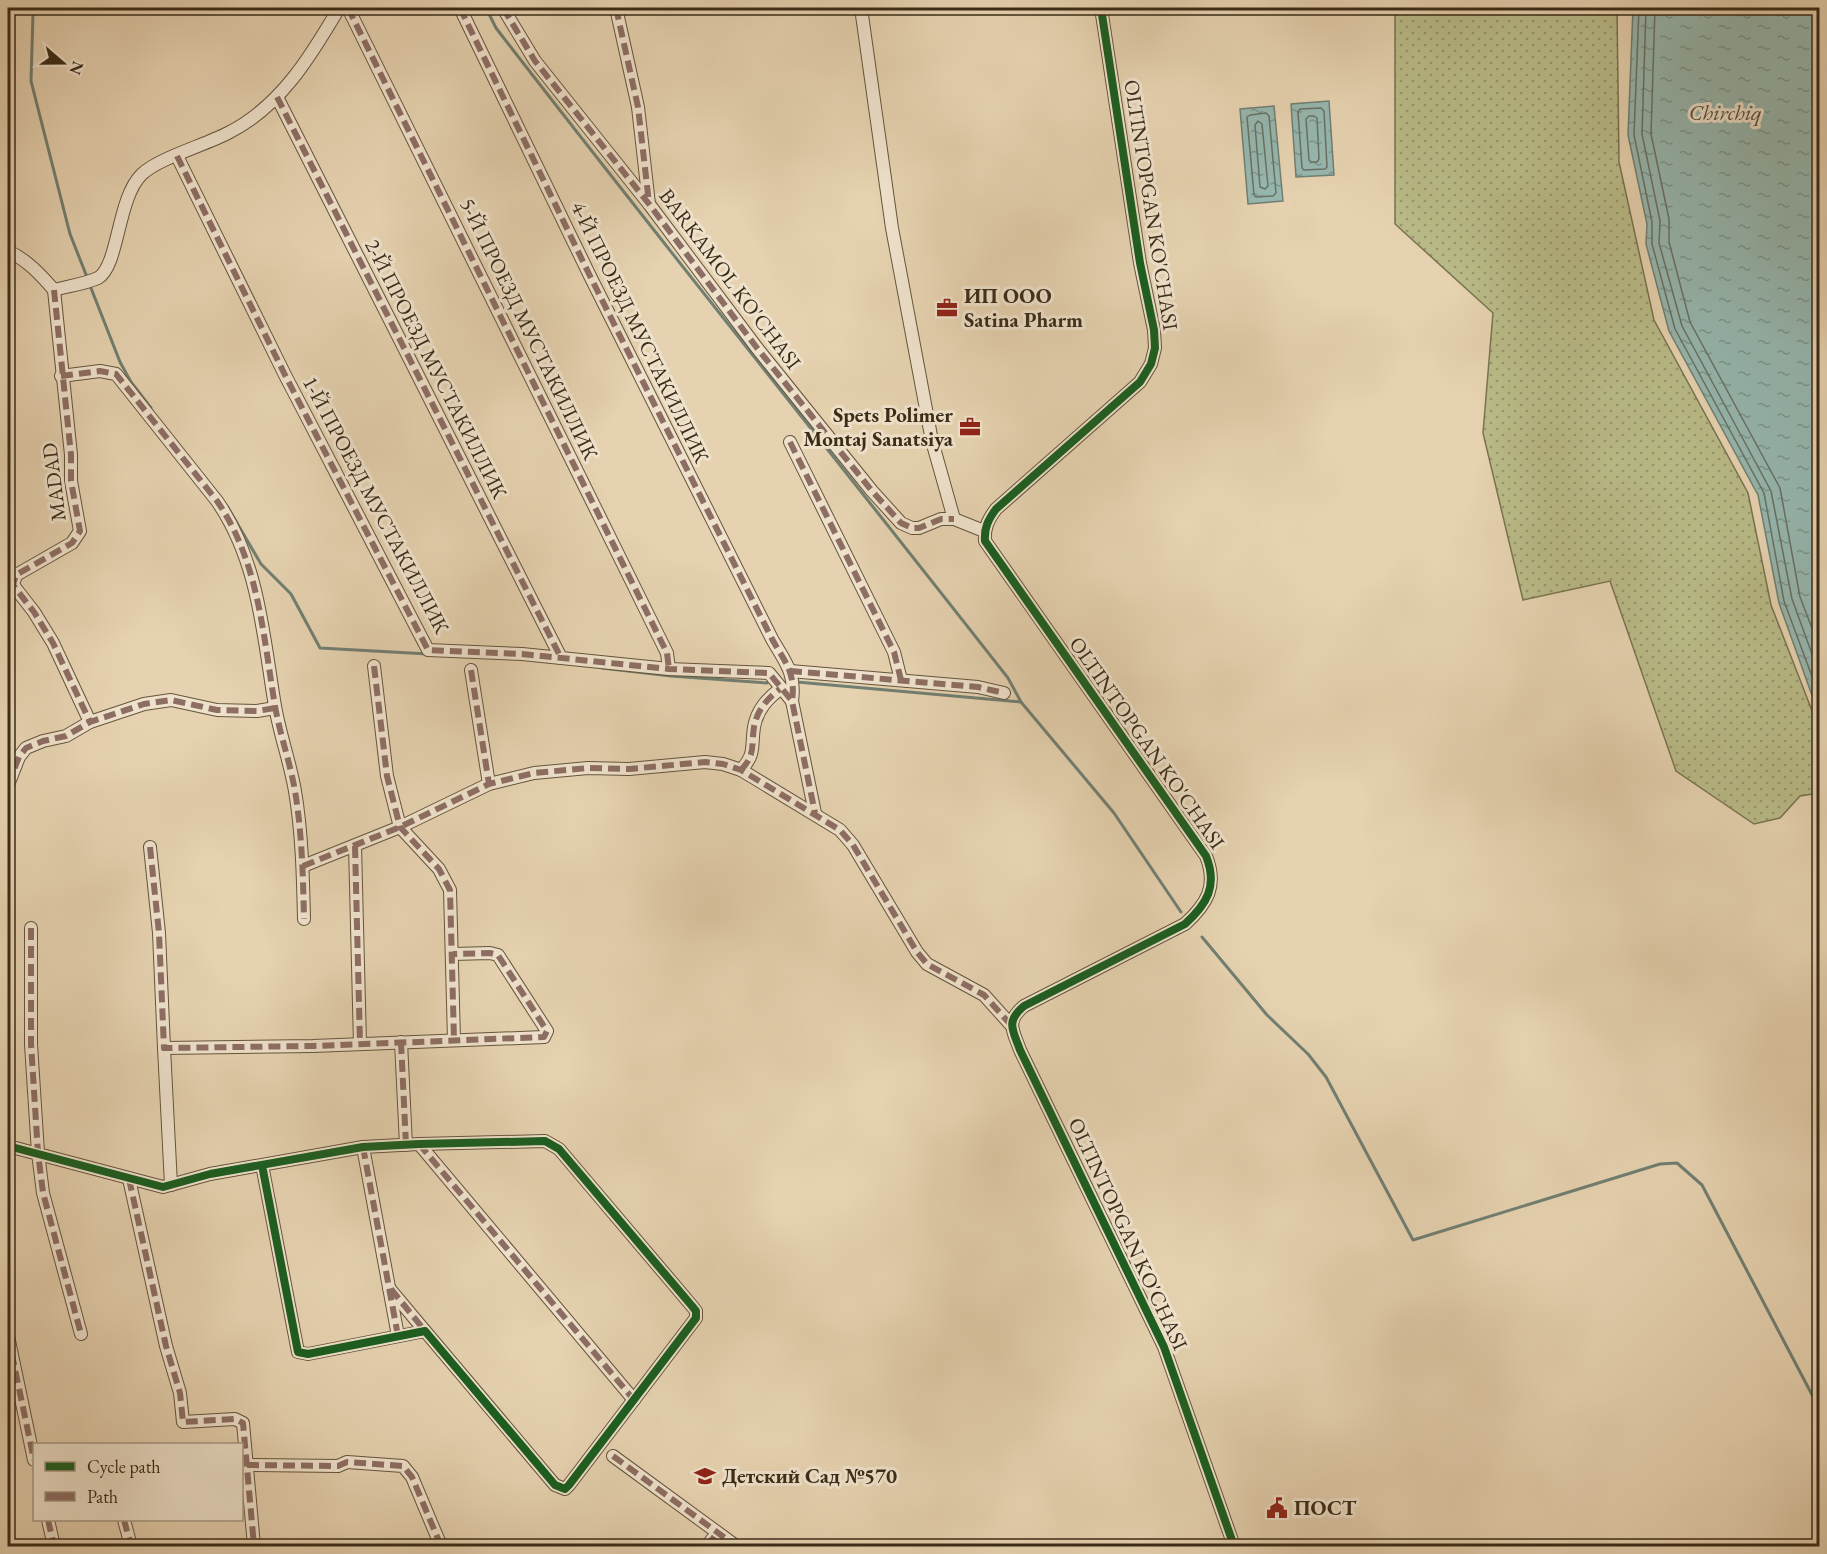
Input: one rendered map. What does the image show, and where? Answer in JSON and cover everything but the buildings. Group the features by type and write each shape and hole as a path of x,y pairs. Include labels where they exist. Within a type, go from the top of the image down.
{"street":[{"path":"8,251 20,256 33,267 54,290 89,281 107,271 118,225 132,188 141,175 155,165 230,133 258,114 277,97 313,52 339,8"},
{"name":"5-Й ПРОЕЗД МУСТАКИЛЛИК","path":"348,8 667,652 669,669"},
{"name":"4-Й ПРОЕЗД МУСТАКИЛЛИК","path":"460,8 590,276 788,667"},
{"name":"BARKAMOL KO'CHASI","path":"503,8 535,61 649,204 757,348 872,491 901,523 912,528 919,528 941,519 954,519"},
{"path":"616,8 638,107 649,204"},
{"path":"861,8 892,228 932,441 954,519 984,531"},
{"name":"OLTINTOPGAN KO'CHASI","path":"1011,1025 1013,1016 1024,1006 1185,924 1205,902 1212,885 1211,869 1206,856 987,548 985,542 984,531 988,519 996,509 1140,382 1146,374 1155,348 1154,330 1140,263 1101,8"},
{"name":"2-Й ПРОЕЗД МУСТАКИЛЛИК","path":"277,97 561,658"},
{"name":"1-Й ПРОЕЗД МУСТАКИЛЛИК","path":"177,156 285,375 428,650 522,654 669,669 769,674"},
{"name":"MADAD","path":"54,290 61,376 71,455 71,481 80,531 72,543 16,575 13,585 54,643 90,722"},
{"path":"61,376 100,371 116,374 217,501 230,521 242,547 256,589 275,708 295,788 303,866 304,919"},
{"path":"790,442 894,652 901,681"},
{"path":"374,666 387,776 400,827 447,881 451,899 454,1040"},
{"path":"788,667 794,686 792,701 815,813"},
{"path":"792,701 769,674 788,667 901,681 978,687 1004,693"},
{"path":"471,670 489,784"},
{"path":"741,770 752,755 757,716 763,704 780,689"},
{"path":"8,785 19,757 26,748 33,744 66,736 90,722 144,704 171,700 217,710 257,711 275,708"},
{"name":"OLTINTOPGAN KO'CHASI","path":"303,866 400,827 489,784 534,773 588,768 629,769 705,762 723,764 741,770 840,830 853,845 917,952 927,963 984,995 1011,1025 1020,1050 1164,1347 1234,1546"},
{"path":"355,846 360,1044"},
{"path":"150,847 159,933 171,1185"},
{"path":"31,928 31,1044 38,1153 43,1193 81,1334"},
{"path":"164,1048 544,1037 547,1030 498,955 490,953 453,954"},
{"path":"401,1042 406,1145"},
{"path":"8,1146 156,1186 363,1147 537,1140 553,1144 685,1297 696,1311 696,1318 565,1489 555,1485 388,1287"},
{"path":"419,1144 634,1401"},
{"path":"363,1147 398,1336"},
{"path":"262,1165 298,1352 309,1354 425,1331"},
{"path":"129,1179 166,1346 180,1393 183,1422 240,1420 244,1428 254,1546"},
{"path":"8,1336 33,1455"},
{"path":"613,1456 736,1546"},
{"path":"247,1465 338,1466 347,1462 403,1466 412,1477 441,1546"},
{"path":"48,1521 54,1546"},
{"path":"124,1521 131,1546"},
{"path":"707,1546 717,1533"}],"green space":[{"path":"1395,8 1617,8 1619,162 1654,320 1748,493 1771,605 1816,721 1820,738 1819,793 1800,796 1780,818 1754,824 1676,771 1610,581 1523,600 1483,433 1493,313 1395,224"}],"water":[{"name":"Chirchiq","path":"1633,8 1819,8 1819,715 1779,603 1758,495 1669,331 1646,244 1647,224 1628,135"},
{"path":"1329,101 1334,175 1296,177 1291,104"},
{"path":"1274,106 1283,201 1248,204 1240,109"}],"waterway":[{"path":"37,8 33,14 31,81 70,234 87,277"},
{"path":"486,8 496,28 1008,678 1021,702 1114,813 1181,912"},
{"path":"89,283 120,362 131,382 151,408"},
{"path":"227,506 261,564 291,594 320,648 428,654"},
{"path":"602,668 767,683"},
{"path":"797,682 1021,702"},
{"path":"1202,937 1267,1015 1308,1054 1326,1077 1413,1240 1660,1164 1677,1163 1702,1185 1820,1410"}],"marked path":[{"path":"348,8 667,653 669,669"},
{"path":"460,8 590,276 785,661 791,675 792,701 815,813"},
{"path":"503,8 535,61 649,204 757,348 872,491 901,523 912,528 919,528 941,519 954,519"},
{"path":"616,8 638,107 649,203"},
{"path":"277,97 561,658"},
{"path":"177,156 285,375 428,650 522,654 669,669 769,673 792,701"},
{"path":"54,290 71,455 71,481 80,531 72,543 16,575 13,585 34,612 53,643 90,722"},
{"path":"61,376 100,371 116,374 217,501 231,524 251,574 277,717 295,791 301,839 304,919"},
{"path":"790,442 894,652 901,680"},
{"path":"374,666 387,776 400,827 439,869 450,890 454,1040"},
{"path":"471,670 489,784"},
{"path":"790,671 978,687 1004,693"},
{"path":"741,770 751,754 754,727 760,710 780,689"},
{"path":"8,785 19,757 26,748 43,741 66,736 90,722 144,704 171,700 217,710 257,711 275,708"},
{"path":"303,866 400,827 489,784 534,773 588,768 629,769 705,762 723,764 741,770 840,830 853,845 917,952 927,964 984,995 1011,1025"},
{"path":"355,846 360,1044"},
{"path":"150,847 159,933 164,1048 313,1046 544,1037 547,1031 498,955 490,953 453,954"},
{"path":"31,928 31,1044 38,1153 43,1193 81,1334"},
{"path":"401,1042 406,1145"},
{"path":"419,1144 634,1400"},
{"path":"363,1147 398,1336"},
{"path":"129,1179 166,1346 180,1393 183,1422 235,1419 243,1423 254,1546"},
{"path":"391,1289 425,1331"},
{"path":"8,1336 33,1455"},
{"path":"613,1456 736,1546"},
{"path":"247,1465 338,1466 347,1462 403,1466 412,1477 441,1546"},
{"path":"48,1521 54,1546"},
{"path":"124,1521 131,1546"},
{"path":"707,1546 717,1533"}],"cycle path":[{"path":"1101,8 1140,263 1154,330 1155,348 1151,364 1140,382 996,509 987,524 985,541 1206,856 1211,876 1204,902 1185,924 1024,1006 1014,1017 1012,1026 1020,1050 1164,1347 1234,1546"},
{"path":"8,1146 163,1187 210,1174 363,1147 545,1141 559,1149 692,1306 696,1311 696,1318 565,1489 555,1485 425,1331 308,1354 298,1352 262,1165"}],"place":[{"name":"ИП ООО Satina Pharm","path":"947,308"},
{"name":"Spets Polimer Montaj Sanatsiya","path":"970,427"},
{"name":"Детский Сад №570","path":"705,1476"},
{"name":"ПОСТ","path":"1277,1508"}]}
